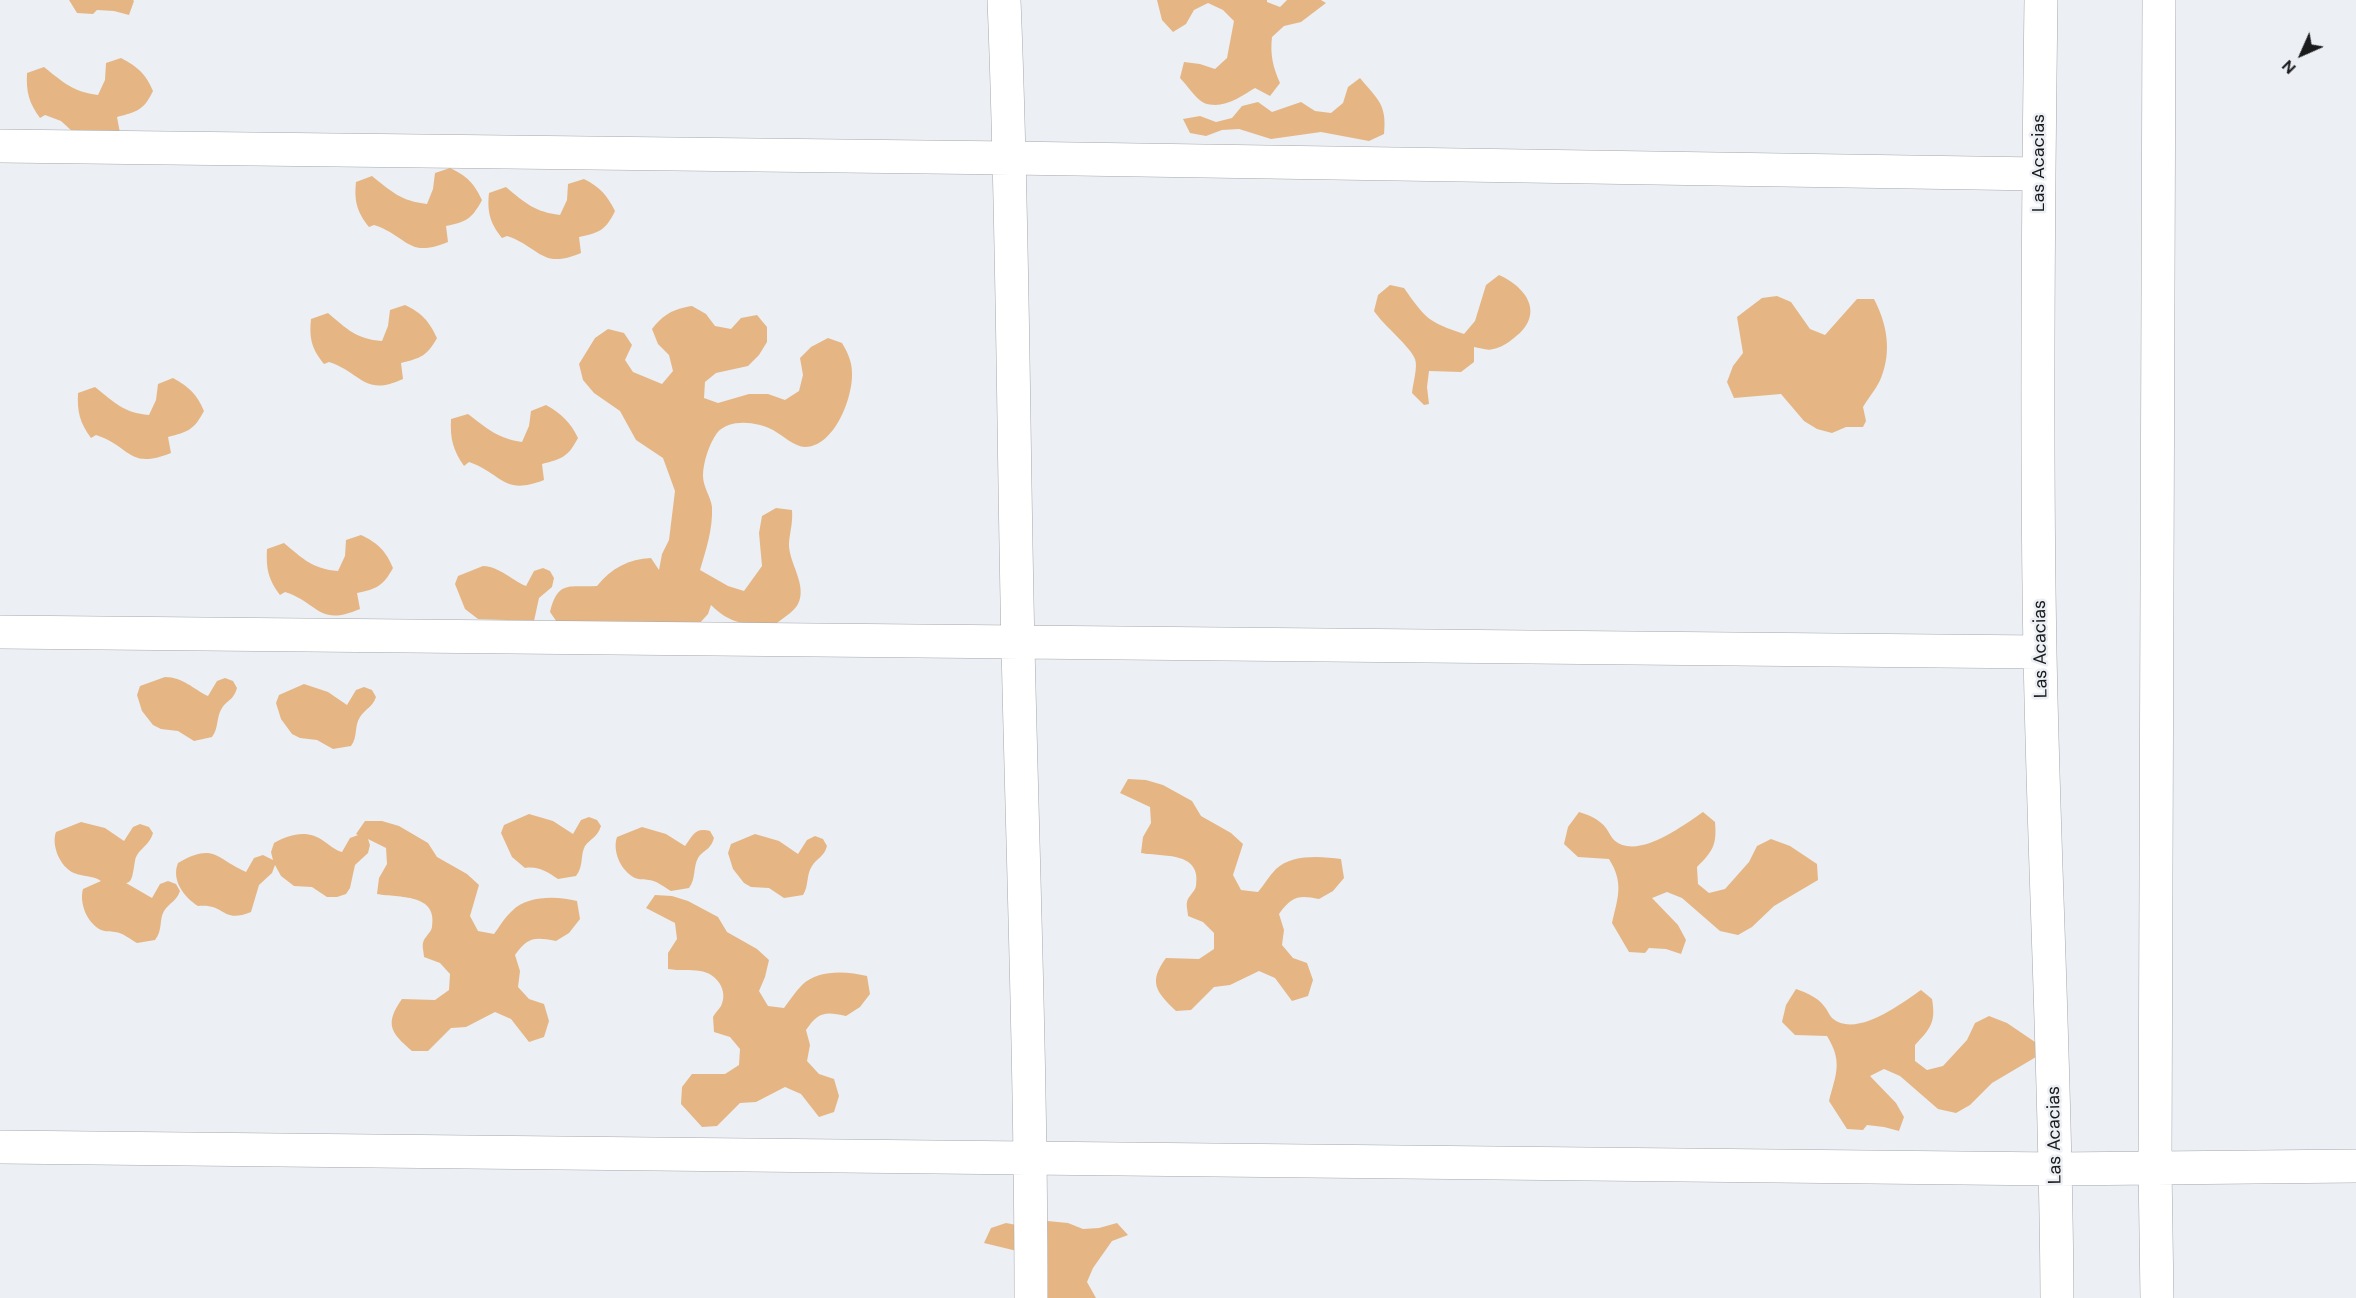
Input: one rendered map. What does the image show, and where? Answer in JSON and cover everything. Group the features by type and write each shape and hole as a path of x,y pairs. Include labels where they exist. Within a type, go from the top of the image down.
{"street":[{"path":"1004,0 1011,158 1018,642 1031,1156 1031,1298"},
{"name":"Las Acacias","path":"2041,0 2040,652 2056,1169 2057,1298"},
{"path":"2157,1298 2155,1167 2159,0"},
{"path":"0,146 1011,158 2039,174"},
{"path":"0,632 2040,652"},
{"path":"0,1147 1031,1156 2056,1169 2356,1166"}],"shaded area":[{"path":"69,0 134,1 129,15 97,10 93,14 77,13"},
{"path":"1157,0 1267,0 1280,7 1287,0 1321,0 1326,3 1301,22 1284,26 1272,37 1271,50 1280,83 1270,96 1255,88 1225,104 1211,105 1201,101 1180,78 1184,62 1215,69 1227,58 1234,21 1223,10 1208,3 1194,10 1186,24 1173,32 1162,20"},
{"path":"121,58 141,72 153,91 139,109 117,117 120,133 73,132 61,121 45,115 40,118 29,97 27,73 44,67 75,89 98,95 105,80 106,63"},
{"path":"1360,78 1380,103 1384,116 1384,134 1369,141 1321,132 1271,139 1239,129 1222,130 1206,136 1190,133 1183,119 1200,116 1216,122 1232,118 1242,106 1258,102 1272,112 1301,102 1315,111 1331,113 1343,103 1348,87"},
{"path":"450,168 469,181 482,200 468,219 446,226 448,242 424,248 408,244 374,225 369,227 357,206 356,182 372,176 403,198 427,204 433,189 435,173"},
{"path":"584,179 602,192 615,211 601,230 579,237 581,253 557,259 541,255 507,236 502,238 490,217 489,193 506,187 531,206 544,212 560,215 567,200 568,184"},
{"path":"1499,275 1509,280 1525,295 1531,311 1529,320 1512,340 1501,346 1489,350 1474,347 1474,362 1461,372 1429,371 1427,387 1429,404 1424,405 1412,393 1416,371 1415,359 1408,348 1374,311 1378,295 1390,285 1404,288 1429,318 1464,334 1475,321 1486,285"},
{"path":"1777,296 1791,302 1810,329 1825,335 1857,299 1874,299 1885,328 1887,348 1879,382 1863,407 1866,421 1863,427 1846,427 1832,433 1817,429 1804,421 1781,394 1734,398 1727,382 1733,366 1743,353 1737,317 1762,298"},
{"path":"405,305 424,318 437,338 423,355 401,363 403,379 390,384 371,384 329,362 324,364 312,343 311,319 328,313 358,335 382,341 388,326 390,310"},
{"path":"692,306 706,314 715,326 731,329 741,318 757,315 767,327 767,342 748,366 716,373 705,382 704,398 718,403 749,394 768,394 785,400 799,391 803,375 800,358 811,347 828,338 842,343 849,358 852,373 849,395 840,419 825,439 815,445 805,447 793,443 767,427 752,423 736,423 722,428 717,433 704,465 703,480 711,503 712,515 709,539 700,570 728,586 744,591 762,566 759,533 762,516 776,508 792,510 789,543 791,558 801,589 798,604 773,626 732,620 711,605 708,614 698,625 559,625 550,612 557,594 566,587 597,586 614,569 635,560 651,558 659,570 662,554 669,540 675,491 663,458 636,440 620,411 594,393 583,380 579,364 595,338 608,329 624,333 632,345 625,360 633,372 662,384 673,371 669,355 658,344 652,329 669,313"},
{"path":"173,378 192,392 204,411 190,429 168,437 171,453 157,458 138,458 108,440 96,435 91,438 87,433 80,417 78,393 95,387 126,409 149,415 156,400 158,384"},
{"path":"546,405 565,419 578,438 564,456 542,464 544,480 520,486 504,482 469,462 464,466 453,444 451,419 468,414 500,436 522,442 529,426 531,411"},
{"path":"361,535 381,548 393,568 379,586 357,593 360,609 346,614 327,614 285,592 280,595 269,573 267,549 284,543 315,565 338,571 345,556 346,540"},
{"path":"483,566 500,571 526,586 534,571 543,568 550,571 554,578 552,587 539,598 534,621 478,619 465,609 455,584 458,576"},
{"path":"165,677 183,681 208,696 217,681 225,678 233,681 237,688 232,698 220,711 212,737 194,741 178,731 161,729 153,725 142,711 137,695 140,686"},
{"path":"304,684 328,692 347,705 356,690 364,687 372,690 376,697 373,704 358,720 355,739 351,746 333,749 317,740 300,738 292,734 281,719 276,703 279,695"},
{"path":"1128,779 1146,780 1163,785 1192,801 1201,816 1231,833 1243,844 1233,875 1241,890 1258,892 1276,869 1298,858 1341,859 1344,878 1333,891 1319,899 1296,898 1279,914 1284,930 1282,945 1293,958 1307,963 1313,980 1308,996 1292,1001 1275,978 1259,971 1230,985 1214,987 1191,1010 1176,1011 1163,998 1156,980 1160,966 1166,958 1199,959 1214,949 1214,933 1203,922 1188,916 1187,902 1196,886 1193,867 1187,861 1179,858 1141,853 1143,837 1151,823 1150,807 1120,793"},
{"path":"1579,812 1600,822 1614,840 1624,845 1635,846 1660,839 1703,812 1715,822 1713,847 1697,867 1698,884 1709,893 1725,889 1749,862 1757,846 1771,839 1790,846 1817,864 1818,880 1774,906 1752,927 1738,935 1720,931 1682,898 1667,892 1652,898 1678,925 1686,940 1681,954 1666,949 1649,948 1645,953 1629,952 1612,923 1618,898 1618,883 1617,875 1609,859 1578,857 1564,844 1568,827"},
{"path":"529,814 553,821 573,834 581,820 589,817 597,820 601,826 585,846 576,876 558,879 539,869 525,868 512,857 501,833 504,825"},
{"path":"365,821 382,821 399,826 428,843 437,857 467,874 479,885 470,916 478,931 494,934 509,913 534,899 561,898 577,901 580,919 569,933 556,941 532,940 515,955 520,971 518,987 529,999 544,1004 549,1021 544,1037 529,1042 511,1019 495,1012 466,1027 451,1028 428,1051 412,1051 399,1039 392,1028 392,1022 396,1008 402,999 435,1000 449,990 450,974 440,963 424,957 423,943 432,927 429,908 415,899 377,894 379,878 387,864 386,848 368,839 370,845 368,853 355,865 350,888 346,894 337,897 327,897 312,887 294,886 281,876 275,865 272,873 259,885 251,912 234,916 214,907 198,906 180,888 176,876 178,863 190,857 208,853 246,872 254,858 263,855 273,860 271,852 274,843 293,835 312,835 342,852 350,838 358,835 356,834"},
{"path":"81,822 105,828 124,841 133,827 140,824 149,827 153,833 149,842 136,857 131,879 126,883 152,898 160,884 168,881 176,884 180,891 177,898 164,911 155,940 137,943 121,934 101,930 88,918 83,906 83,889 101,881 69,870 61,861 55,843 56,832"},
{"path":"642,827 666,834 685,846 692,835 698,831 710,831 714,838 711,845 698,858 693,881 689,888 671,891 655,882 635,878 622,866 617,854 617,837"},
{"path":"755,834 779,841 798,854 807,840 815,836 823,839 827,846 826,850 810,869 803,895 784,898 769,888 751,887 744,883 733,869 728,853 731,844"},
{"path":"655,895 672,896 688,901 718,917 727,932 757,949 769,960 759,991 768,1006 784,1008 802,985 816,976 842,972 867,976 870,994 860,1007 846,1016 827,1013 818,1016 806,1030 810,1045 807,1061 819,1074 834,1079 839,1096 834,1112 819,1117 801,1094 785,1087 756,1102 740,1103 717,1126 702,1127 681,1104 682,1087 692,1074 725,1074 739,1065 740,1049 730,1037 714,1032 713,1017 723,1000 720,983 706,972 668,969 668,953 677,939 675,923 646,908"},
{"path":"1796,989 1818,1000 1832,1018 1842,1023 1853,1024 1878,1017 1921,990 1932,999 1933,1019 1915,1045 1915,1061 1927,1070 1943,1066 1967,1040 1975,1023 1989,1016 2007,1023 2035,1042 2036,1057 1992,1083 1970,1105 1956,1113 1938,1109 1900,1076 1884,1069 1870,1076 1896,1103 1904,1117 1899,1131 1867,1125 1863,1130 1847,1129 1829,1101 1837,1061 1827,1036 1795,1035 1782,1022 1786,1005"},
{"path":"1037,1220 1068,1223 1083,1229 1117,1223 1128,1235 1112,1241 1093,1268 1087,1282 1096,1298 1047,1298 1021,1252 984,1243 991,1228 1006,1223 1022,1226"}]}
